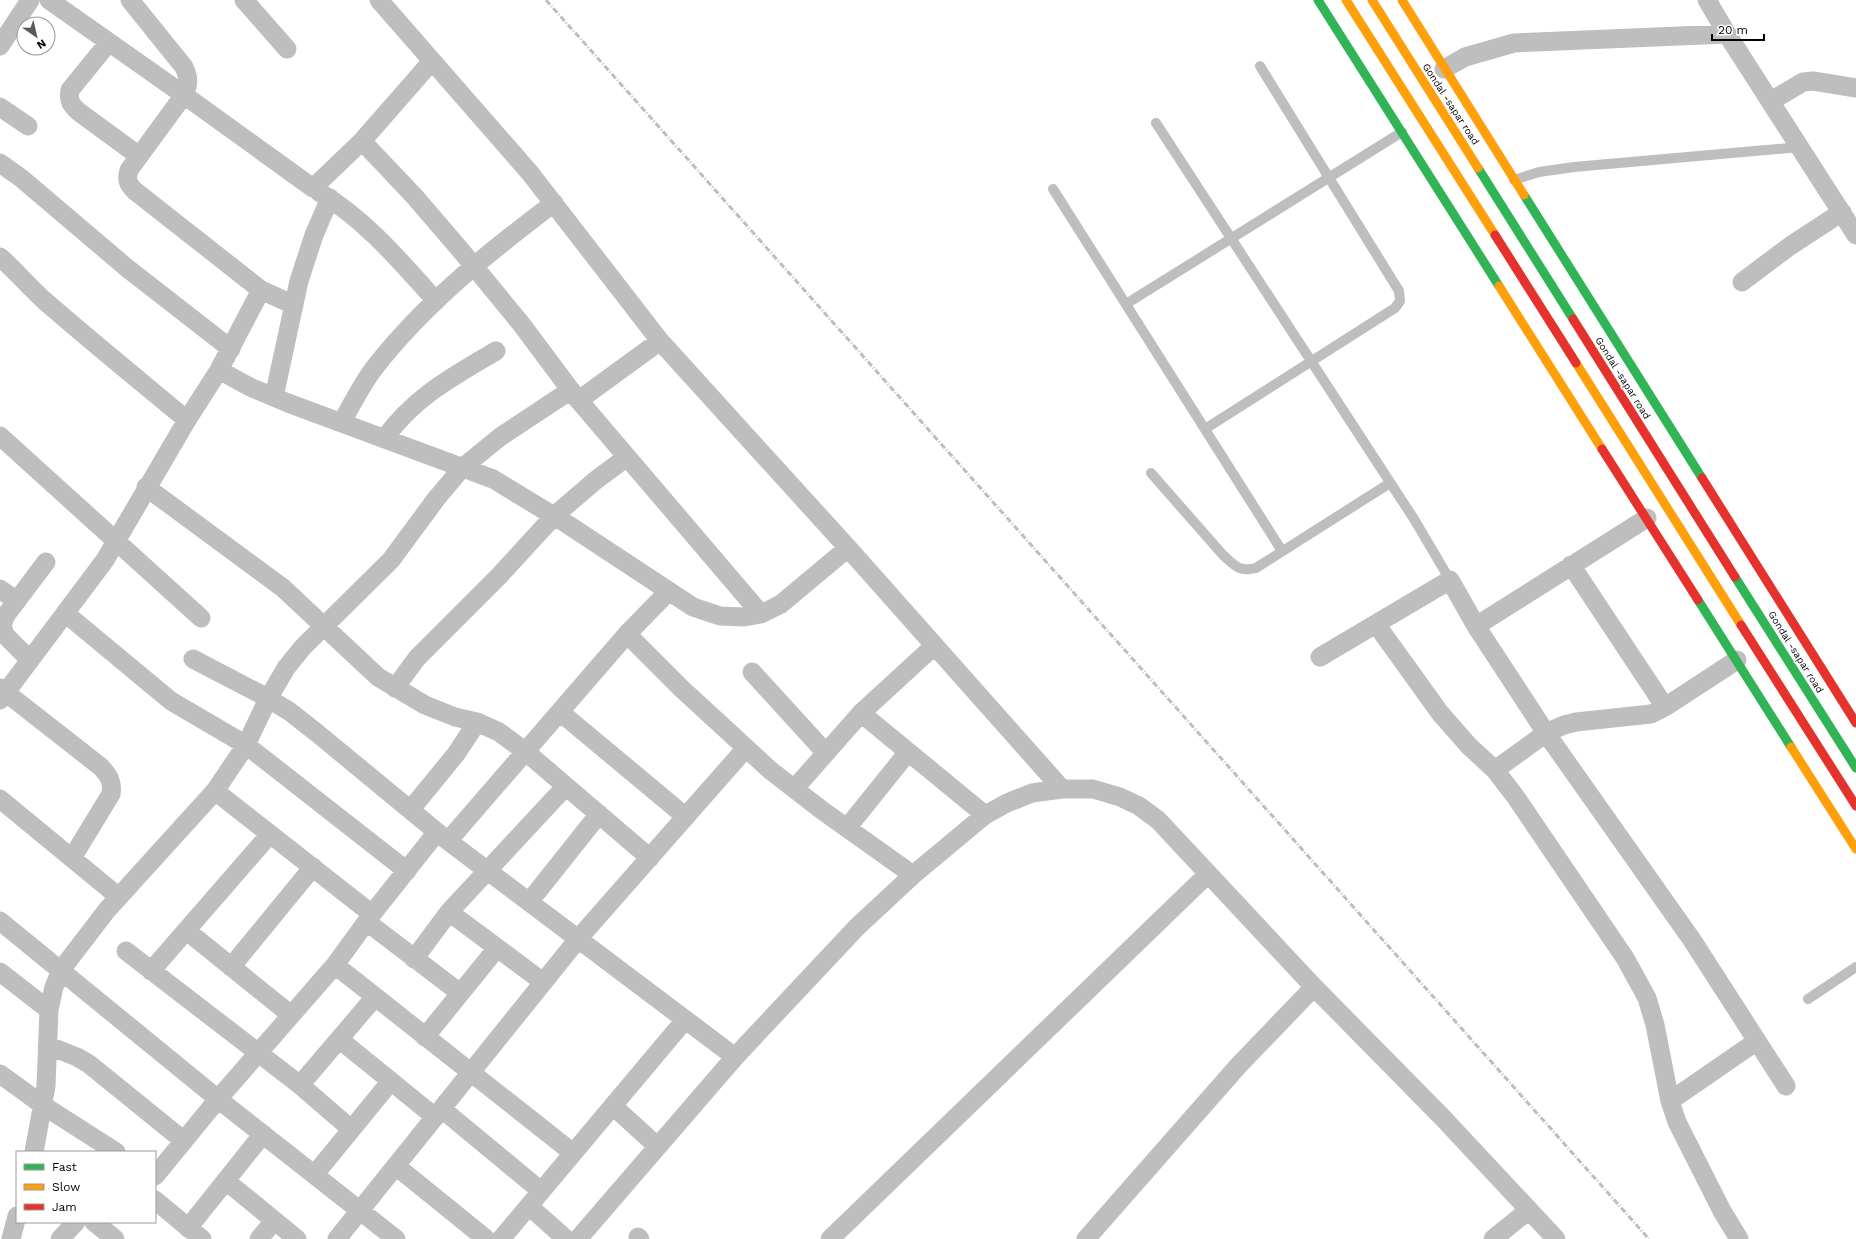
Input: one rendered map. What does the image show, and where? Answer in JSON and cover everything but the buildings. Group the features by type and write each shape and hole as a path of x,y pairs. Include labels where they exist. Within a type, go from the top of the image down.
{"main road":[{"path":"1318,0 1856,848"},
{"path":"1346,0 1856,806"},
{"name":"Gondal -sapar road","path":"1372,0 1856,768"},
{"path":"1402,0 1514,180 1847,701 1856,723"}],"street":[{"path":"0,46 30,0"},
{"path":"49,0 313,188 330,198 357,219 393,253 436,301"},
{"path":"130,0 184,67 188,76 189,85 184,95 129,170 127,177 129,184 135,191 261,290 294,305"},
{"path":"244,0 287,49"},
{"path":"379,0 530,173 660,341 848,548 1062,789"},
{"path":"1707,0 1727,34 1771,100 1856,235"},
{"path":"1444,69 1465,56 1514,43 1727,34"},
{"path":"109,42 70,90 68,98 71,105 79,112 139,156"},
{"path":"313,188 362,141 432,61"},
{"path":"1771,100 1803,82 1812,81 1856,88"},
{"path":"0,107 28,126"},
{"path":"362,141 415,197 474,266 575,395 761,614"},
{"path":"0,163 21,178 127,268 231,349"},
{"path":"274,397 299,281 314,234 330,198"},
{"path":"342,422 374,369 401,336 474,266 554,203"},
{"path":"1742,282 1790,246 1842,212"},
{"path":"0,257 36,293 187,420"},
{"path":"72,858 111,794 113,785 109,776 101,768 2,693 30,660 105,560 146,487 219,370 261,290"},
{"path":"34,1151 44,1106 49,1046 49,1010 54,987 61,970 119,897 215,791 246,745 268,699 286,668 303,647 390,560 436,499 462,468 500,437 575,395 660,341"},
{"path":"384,439 397,421 412,405 432,390 496,351"},
{"path":"219,370 274,397 493,479 554,516 693,607 720,616 744,618 761,614 780,604 848,548"},
{"path":"0,436 201,618"},
{"path":"395,688 417,658 500,575 554,516 596,480 627,457"},
{"path":"146,487 283,588 378,677 425,705 455,717 477,722 499,732 526,752 650,858"},
{"path":"1476,626 1647,518"},
{"path":"30,660 5,635 2,625 17,601 46,562"},
{"path":"1571,565 1665,707"},
{"path":"1320,657 1450,580 1476,626 1546,733 1692,940 1786,1086"},
{"path":"0,589 17,601"},
{"path":"156,1175 258,1052 335,965 369,918 407,871 526,752 627,634 669,591"},
{"path":"65,613 171,701 246,745 407,871"},
{"path":"1376,624 1440,713 1469,746 1495,770 1625,958 1647,998 1655,1025 1670,1101 1677,1122 1722,1211 1739,1239"},
{"path":"627,634 682,689 770,770 913,875"},
{"path":"794,788 861,713 934,646"},
{"path":"193,659 289,711 488,871 735,1057"},
{"path":"1495,770 1555,728 1576,722 1651,714 1665,707 1737,660"},
{"path":"752,672 825,752"},
{"path":"560,712 686,817"},
{"path":"861,713 985,815"},
{"path":"411,810 456,754 477,722"},
{"path":"337,1239 543,982 746,748"},
{"path":"847,828 908,752"},
{"path":"414,959 449,912 566,786"},
{"path":"578,1239 735,1057 857,927 913,875 985,815 1007,803 1032,793 1062,789 1094,789 1120,797 1140,806 1158,820 1314,987 1443,1118 1556,1239"},
{"path":"215,791 313,867 414,959 460,993"},
{"path":"0,799 119,897"},
{"path":"529,902 599,814"},
{"path":"151,971 270,834"},
{"path":"231,967 313,867"},
{"path":"830,1239 1208,874"},
{"path":"449,912 543,982"},
{"path":"0,921 218,1099 396,1239"},
{"path":"187,931 291,1015"},
{"path":"425,1037 497,948"},
{"path":"126,952 300,1085 351,1129"},
{"path":"335,965 470,1073 574,1152"},
{"path":"0,972 49,1010"},
{"path":"1086,1239 1238,1066 1314,987"},
{"path":"300,1085 375,997"},
{"path":"501,1239 685,1020"},
{"path":"339,1039 391,1081 439,1113 541,1191"},
{"path":"1670,1101 1757,1041"},
{"path":"49,1046 77,1057 89,1064 184,1141"},
{"path":"0,1074 44,1106 114,1151"},
{"path":"315,1174 391,1081"},
{"path":"613,1106 657,1146"},
{"path":"156,1201 195,1234 226,1181 263,1134"},
{"path":"396,1166 486,1239"},
{"path":"226,1181 297,1239"},
{"path":"529,1206 566,1239"},
{"path":"1494,1239 1529,1210"},
{"path":"11,1239 16,1220"},
{"path":"259,1239 274,1221"},
{"path":"60,1239 75,1223"}],"lane":[{"path":"1205,429 1396,308 1400,301 1399,291 1260,66"},
{"path":"1156,123 1390,482 1450,580"},
{"path":"1126,304 1402,132"},
{"path":"1514,180 1539,172 1574,167 1800,147"},
{"path":"1053,189 1282,551"},
{"path":"1151,472 1234,566 1245,570 1256,568 1390,482"},
{"path":"1808,999 1856,968"}],"railway":[{"path":"546,0 1649,1239"}],"traffic: fast":[{"path":"1318,0 1499,286"},
{"path":"1478,168 1573,319"},
{"path":"1524,195 1702,478"},
{"path":"1735,577 1856,768"},
{"path":"1698,600 1791,747"}],"traffic: slow":[{"path":"1346,0 1495,235"},
{"path":"1372,0 1478,168"},
{"path":"1402,0 1524,195"},
{"path":"1499,286 1602,449"},
{"path":"1576,363 1741,625"},
{"path":"1791,747 1856,849"}],"traffic: jam":[{"path":"1495,235 1576,363"},
{"path":"1573,319 1735,577"},
{"path":"1602,449 1698,600"},
{"path":"1702,478 1856,723"},
{"path":"1741,625 1856,806"}]}
